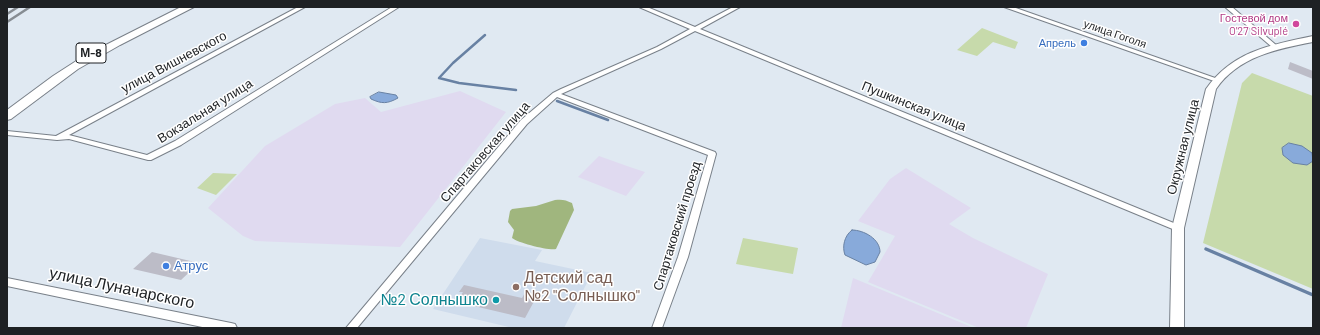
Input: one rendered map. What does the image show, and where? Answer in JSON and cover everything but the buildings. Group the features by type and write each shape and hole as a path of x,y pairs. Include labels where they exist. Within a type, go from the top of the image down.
{"highway":[{"name":"М-8","path":"7,109 42,83 83,57 181,7"},
{"name":"М-8","path":"7,116 47,86 89,58 127,37 189,7"}],"main road":[{"name":"Окружная улица","path":"1177,328 1178,228 1211,89 1216,80 1225,71 1260,51 1274,46 1313,39"}],"street":[{"name":"улица Вишневского","path":"57,138 302,7"},
{"name":"Вокзальная улица","path":"7,133 57,138 69,137 143,158 148,158 156,155 396,7"},
{"name":"Пушкинская улица","path":"642,7 1178,228"},
{"name":"Спартаковская улица","path":"351,328 524,122 555,94 659,48 694,28 737,7"},
{"name":"улица Гоголя","path":"1007,7 1216,80"},
{"path":"1228,7 1274,46"},
{"name":"Спартаковский проезд","path":"555,94 712,154 682,257 657,328"},
{"name":"улица Луначарского","path":"7,282 231,328"}],"shaded area":[{"path":"460,91 506,112 400,247 255,241 243,236 208,208 265,146 335,104 365,98 381,112"},
{"path":"599,156 645,172 626,196 578,177"},
{"path":"906,168 971,208 949,224 973,238 1048,274 1026,328 979,328 868,282 895,236 858,221 890,179"},
{"name":"Детский сад №2 \"Солнышко\"","path":"480,238 542,250 535,261 592,273 564,328 513,328 433,309"},
{"path":"853,278 974,328 841,328"}],"green space":[{"path":"982,28 1018,42 1015,49 993,42 977,56 957,50"},
{"path":"1252,73 1313,96 1313,289 1203,243 1242,83"},
{"path":"213,173 237,174 216,195 197,188"},
{"path":"555,200 564,200 572,203 574,210 556,249 547,249 534,246 512,238 514,230 508,222 510,211 512,209 536,206"},
{"path":"743,238 798,248 793,274 736,264"}],"water":[{"path":"379,92 396,95 398,98 384,103 371,99 370,97"},
{"path":"1289,143 1302,146 1312,153 1313,161 1307,165 1293,163 1283,155 1282,148"},
{"path":"852,230 857,230 870,236 877,243 880,252 875,262 866,265 845,255 844,242 849,232"}],"waterway":[{"path":"485,35 453,63 439,78 459,83 516,90"},
{"path":"557,101 608,120"},
{"path":"1206,249 1313,295"}],"railway":[{"path":"7,14 18,7"},
{"path":"7,22 30,7"}],"place":[{"name":"Гостевой дом O'27 Silvuplé","path":"1296,24"},
{"name":"Апрель","path":"1084,43"},
{"name":"Атрус","path":"166,266"},
{"name":"Детский сад №2 \"Солнышко\"","path":"516,287"},
{"name":"№2 Солнышко","path":"496,300"}]}
